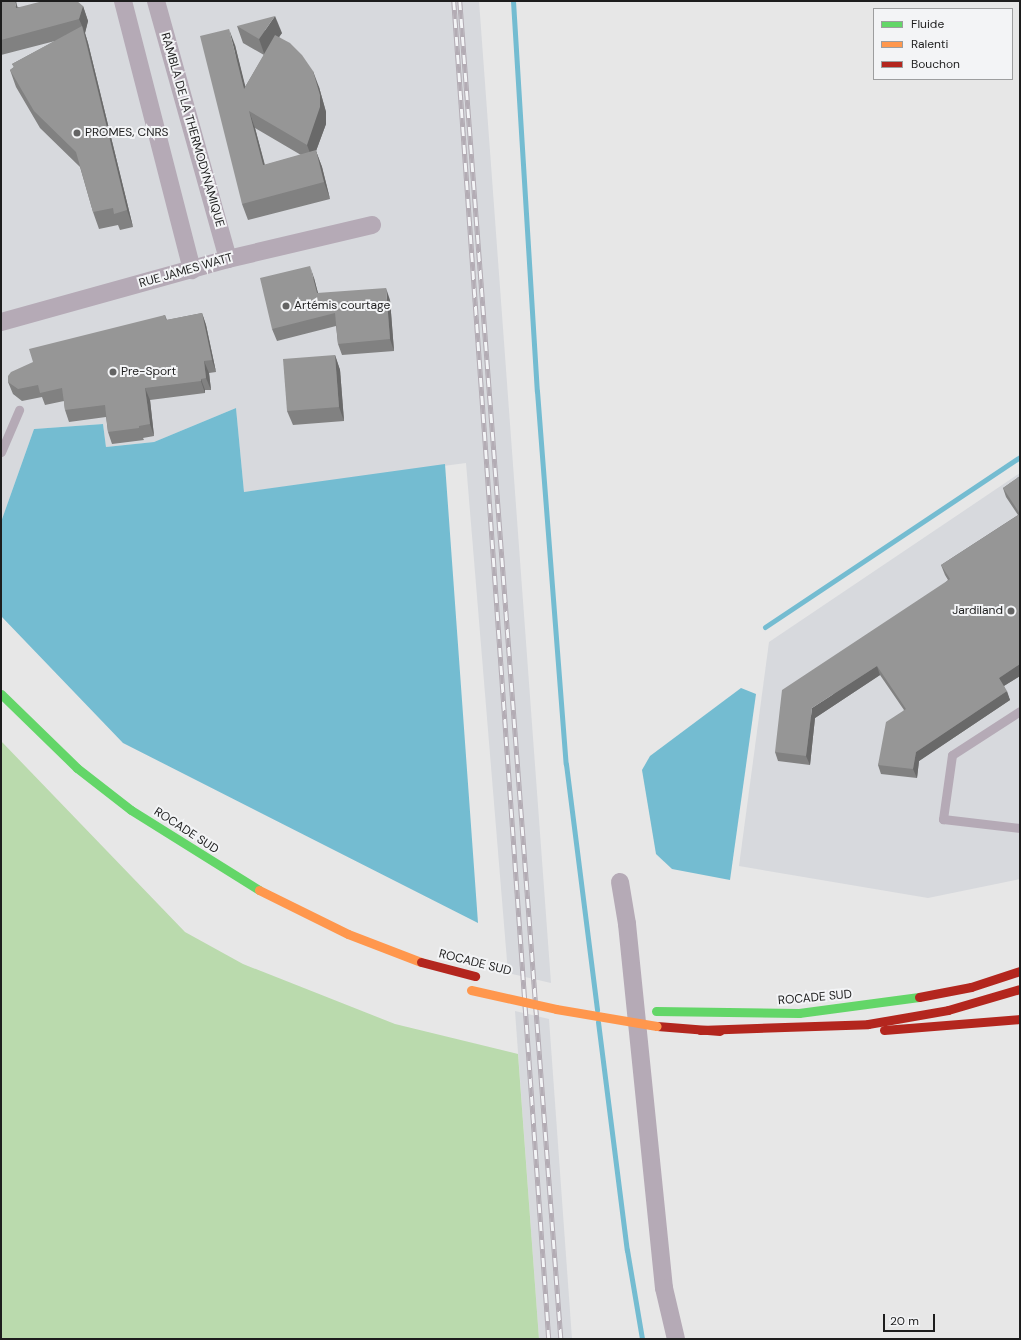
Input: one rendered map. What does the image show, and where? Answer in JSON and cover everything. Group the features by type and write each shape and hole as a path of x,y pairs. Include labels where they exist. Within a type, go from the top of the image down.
{"main road":[{"name":"ROCADE SUD","path":"1,694 77,768 131,810 269,896 348,934 416,961 479,977"},
{"name":"ROCADE SUD","path":"626,1006 656,1011 799,1014 910,999 971,987 1020,971"},
{"path":"468,989 556,1009 657,1026 700,1030 811,1035 1020,1019"},
{"path":"700,1030 868,1024 948,1010 1020,989"}],"street":[{"path":"123,1 192,270"},
{"name":"RAMBLA DE LA THERMODYNAMIQUE","path":"156,1 228,259"},
{"name":"RUE JAMES WATT","path":"1,322 228,259 372,225"},
{"path":"620,882 627,924 664,1288 676,1339"}],"lane":[{"path":"1,452 19,410"},
{"path":"1020,711 952,755 943,819 1020,828"}],"shaded area":[{"path":"1,1 479,1 551,983 508,973 466,463 244,492 236,408 154,442 106,447 103,424 34,429 1,522"},
{"path":"1020,473 1020,879 928,898 739,866 769,642"},
{"path":"515,1011 549,1019 572,1339 539,1339"}],"green space":[{"path":"1,741 185,932 243,964 395,1024 518,1054 539,1339 1,1339"}],"water":[{"path":"236,408 244,492 445,464 478,923 123,743 1,616 1,522 34,429 103,424 106,447 154,442"},
{"path":"741,688 756,694 730,880 672,869 656,854 642,770 650,756"}],"building":[{"path":"1,1 15,1 16,8 43,1 77,1 83,6 79,19 1,40"},
{"path":"275,16 259,39 237,26"},
{"name":"PROMES, CNRS","path":"82,26 127,210 114,214 113,208 93,212 76,152 34,111 10,70 14,67 12,64"},
{"path":"229,29 244,89 275,35 290,43 302,55 313,71 320,95 320,107 307,145 249,111 263,165 316,150 324,182 242,204 200,36"},
{"path":"310,266 317,293 386,288 390,339 338,344 335,313 272,329 260,278"},
{"path":"202,313 212,360 204,361 206,378 201,379 201,381 145,388 150,424 139,426 139,428 108,432 105,405 65,410 62,388 40,393 38,385 18,389 8,382 8,376 11,372 33,362 29,349 165,315 166,320"},
{"path":"335,355 339,407 287,411 283,359"},
{"path":"1020,476 1020,514 1003,488"},
{"path":"1020,514 1020,664 999,678 1007,691 916,752 913,769 878,765 886,722 906,709 877,666 812,708 806,756 775,752 782,690 950,579 941,565"}],"waterway":[{"path":"513,1 537,391 566,764 597,1010"},
{"path":"765,627 1020,457"},
{"path":"598,1022 627,1250 642,1339"}],"railway":[{"path":"454,1 549,1339"},
{"path":"460,1 561,1339"}],"traffic: fast":[{"path":"1,694 77,768 131,810 259,890"},
{"path":"656,1011 799,1013 919,997"}],"traffic: slow":[{"path":"259,890 348,934 421,962"},
{"path":"471,990 556,1009 657,1026"}],"traffic: jam":[{"path":"421,962 475,976"},
{"path":"919,997 971,987 1020,971"},
{"path":"700,1030 868,1024 948,1010 1020,989"},
{"path":"884,1030 1020,1019"},
{"path":"657,1026 720,1031"}],"place":[{"name":"PROMES, CNRS","path":"77,133"},
{"name":"Artémis courtage","path":"286,306"},
{"name":"Pre-Sport","path":"113,372"},
{"name":"Jardiland","path":"1011,611"}]}
